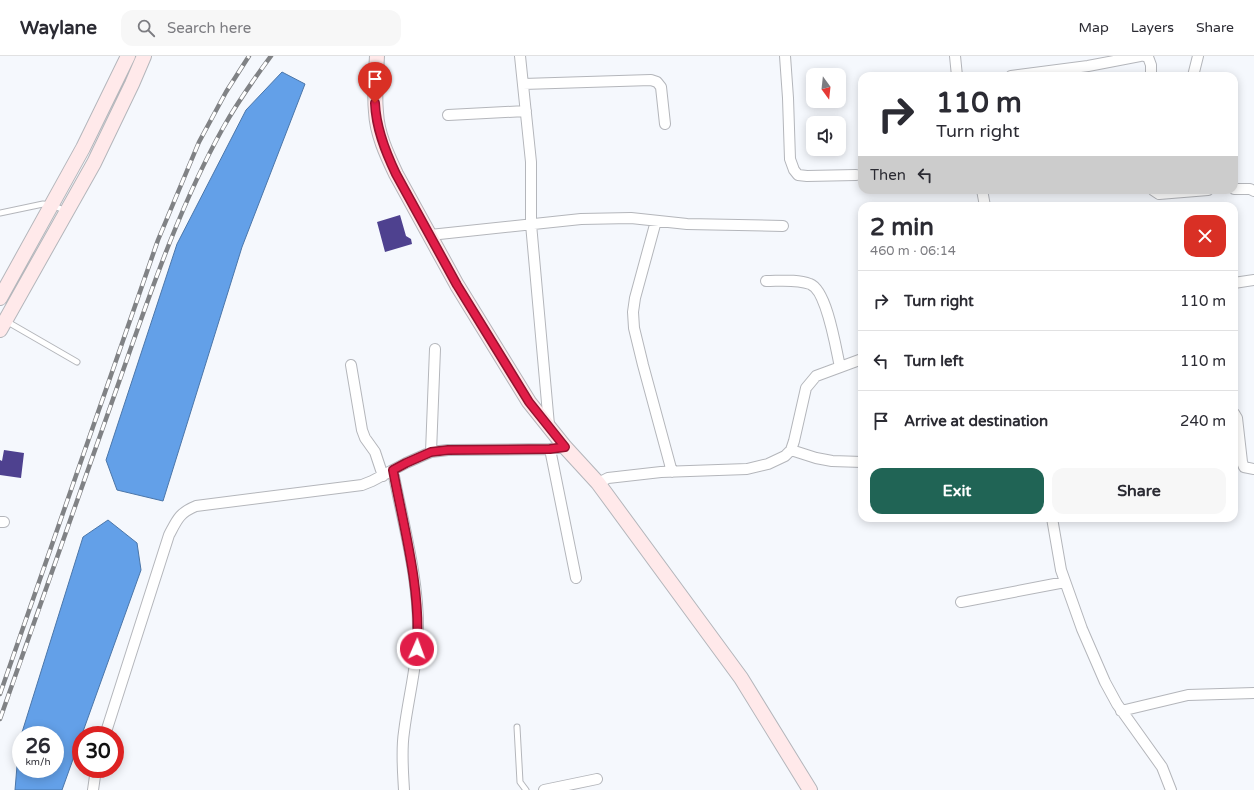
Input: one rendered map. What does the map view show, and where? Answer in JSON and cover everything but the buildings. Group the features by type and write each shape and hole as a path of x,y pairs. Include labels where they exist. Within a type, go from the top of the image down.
{"street":[{"path":"0,298 83,148 128,56"},
{"path":"3,325 94,163 144,56"},
{"path":"377,56 375,92 376,113 380,133 388,157 457,285 529,402 565,447 598,483 740,678 810,790"},
{"path":"520,56 531,162 531,224 549,426"},
{"path":"785,56 790,158 794,170 798,175 807,176 856,175"},
{"path":"955,56 957,72"},
{"path":"1042,72 1088,66 1140,56"},
{"path":"1144,56 1148,58 1151,64 1151,72"},
{"path":"1194,72 1198,56"},
{"path":"523,84 651,80 656,82 661,87 665,124"},
{"path":"448,115 526,111"},
{"path":"1238,189 1250,189 1254,191"},
{"path":"430,235 581,219 631,218 687,224 783,226"},
{"path":"656,221 635,298 633,312 634,328 672,472"},
{"path":"1238,283 1254,280"},
{"path":"766,281 810,284 818,290 825,302 840,367"},
{"path":"431,452 435,349"},
{"path":"598,483 608,478 672,472 747,469 768,464 785,456 791,450 794,441 806,388 816,376 858,360"},
{"path":"351,365 362,430 365,438 375,452 383,476"},
{"path":"1238,426 1242,462 1244,467 1254,469"},
{"path":"108,726 169,535 177,519 185,510 196,506 352,487 372,481 431,452 448,450 550,449 565,447"},
{"path":"550,449 576,578"},
{"path":"791,450 816,458 832,461 858,462"},
{"path":"393,470 412,569 418,615 416,655 403,734 404,790"},
{"path":"1053,522 1061,570 1082,628 1102,675 1121,711 1162,767 1171,790"},
{"path":"961,602 1066,582"},
{"path":"1121,711 1188,695 1254,693"},
{"path":"94,778 94,790"},
{"path":"544,790 597,779"}],"lane":[{"path":"0,213 43,204 52,205 66,211"},
{"path":"3,325 77,362"},
{"path":"517,727 520,782 526,790"}],"water":[{"path":"282,72 305,84 242,247 163,501 117,490 106,460 177,244 246,110"},
{"path":"108,520 137,543 141,570 85,726 72,726 72,762 62,790 15,790 16,778 64,778 64,726 24,726 83,537"}],"railway":[{"path":"0,694 158,240 199,142 226,92 249,56"},
{"path":"0,719 162,261 190,193 223,128 234,109 271,56"}],"route":[{"path":"375,103 380,133 388,157 457,285 529,402 565,447 550,449 448,450 431,452 393,470 416,595 418,615 417,649"}]}
